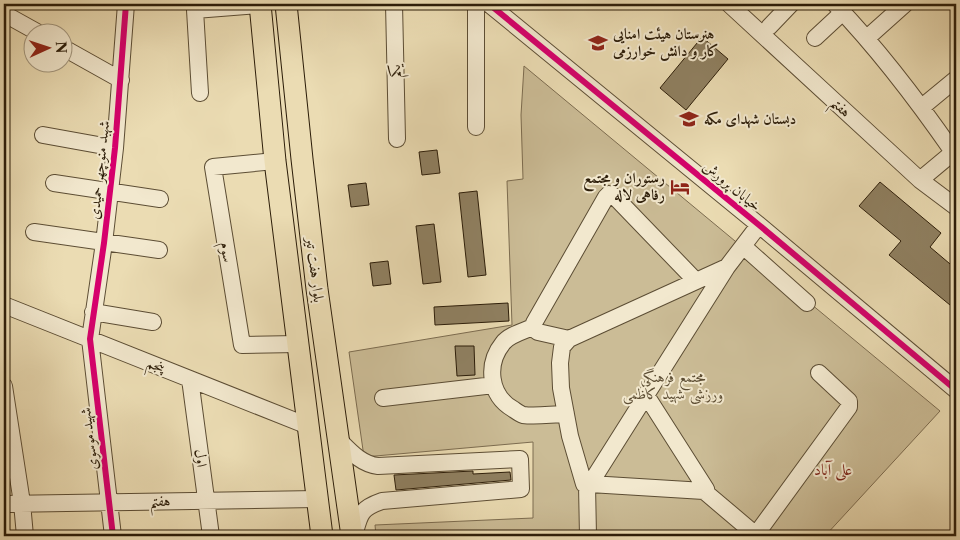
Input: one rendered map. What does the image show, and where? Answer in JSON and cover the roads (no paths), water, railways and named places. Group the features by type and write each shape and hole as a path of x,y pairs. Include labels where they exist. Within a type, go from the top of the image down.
{"main road":[{"name":"بلوار هفت تیر","path":"260,4 275,161 322,536"},
{"name":"بلوار هفت تیر","path":"286,4 317,289 353,536"},
{"path":"292,293 317,289"}],"street":[{"name":"شهبد منوچهر حمیدی","path":"90,339 115,148 126,4"},
{"path":"200,93 195,7 260,4"},
{"name":"یکم","path":"394,4 397,139"},
{"path":"476,4 476,127"},
{"name":"خیابان پرورش","path":"489,4 759,225 956,390"},
{"name":"هفتم","path":"730,4 920,180 956,207"},
{"path":"770,27 791,4"},
{"path":"867,38 905,4"},
{"path":"815,38 841,7 955,151 920,180"},
{"path":"10,17 22,24"},
{"path":"72,53 121,80"},
{"path":"922,107 956,79"},
{"path":"43,135 115,148"},
{"name":"سوم","path":"275,161 213,167 242,345 298,344"},
{"path":"54,183 160,199"},
{"path":"566,414 522,414 506,405 497,395 491,367 495,354 504,341 533,327 606,197 610,194 614,196 696,281"},
{"path":"588,536 588,484 726,267 759,225"},
{"path":"34,232 159,250"},
{"path":"743,246 806,303"},
{"path":"726,267 569,339 562,347 560,363 561,388 570,436 584,484 704,491 756,535 849,407 849,401 819,373"},
{"name":"پنجم","path":"4,305 308,426"},
{"path":"94,312 153,322"},
{"path":"533,327 538,332 569,339"},
{"name":"شهید موسوی","path":"90,339 113,536"},
{"name":"اول","path":"190,379 211,536"},
{"path":"383,398 494,385"},
{"path":"4,386 22,503 25,536"},
{"path":"646,395 706,488 704,491"},
{"path":"339,440 355,456 371,465 378,466 520,459 521,489 382,501 371,505 361,512 353,536"},
{"name":"هفتم","path":"4,504 317,499"}],"place":[{"name":"هنرستان هیئت امنایی کار و دانش خوارزمی","path":"598,43"},
{"name":"دبستان شهدای مکه","path":"689,119"},
{"name":"رستوران و مجتمع رفاهی لاله","path":"680,187"}],"district":[{"name":"علی آباد","path":"833,469"}],"park label":[{"name":"مجتمع فرهنگی ورزشی شهید کاظمی","path":"673,386"}]}
